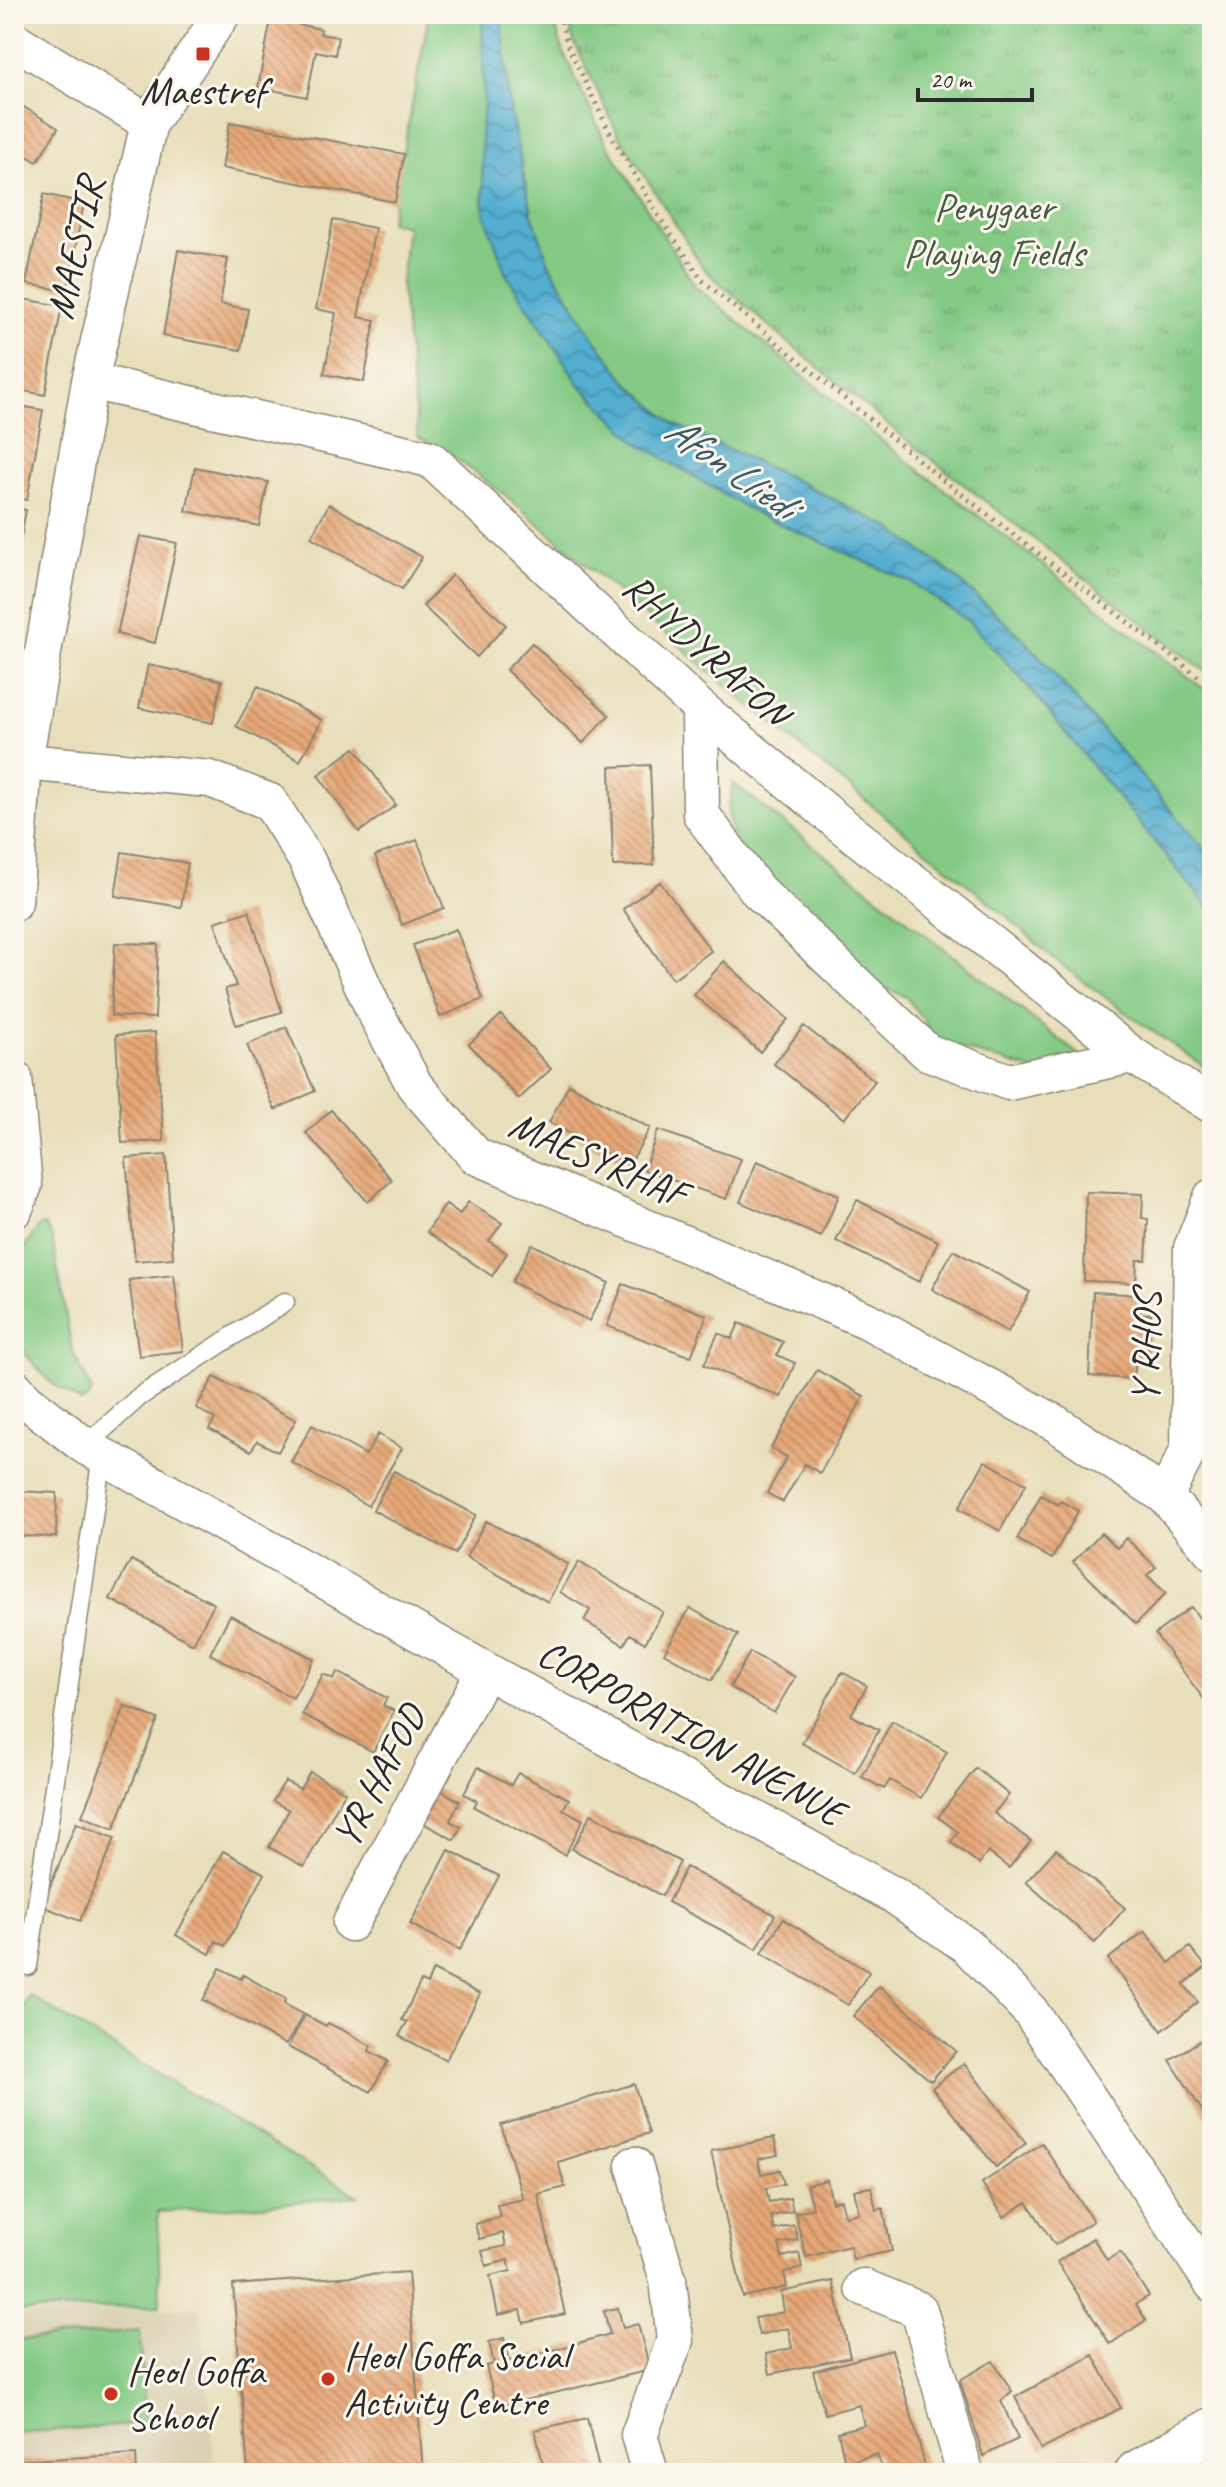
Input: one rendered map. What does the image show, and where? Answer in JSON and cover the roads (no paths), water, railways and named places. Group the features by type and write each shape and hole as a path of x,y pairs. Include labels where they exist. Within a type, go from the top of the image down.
{"street":[{"name":"MAESTIR","path":"14,902 24,762 90,381 149,123 222,14"},
{"path":"14,40 149,123"},
{"name":"RHYDYRAFON","path":"90,381 430,459 700,708 838,822 1132,1055 1212,1105"},
{"path":"700,708 701,814 758,891 927,1052 1009,1082 1132,1055"},
{"name":"MAESYRHAF","path":"24,762 210,779 270,802 307,861 373,1008 415,1086 476,1156 866,1320 1055,1423 1165,1496 1212,1551"},
{"path":"14,1078 24,1185 14,1210"},
{"name":"Y RHOS","path":"1165,1496 1189,1449 1192,1248 1212,1197"},
{"name":"CORPORATION AVENUE","path":"18,1397 94,1450 895,1896 967,1946 1030,2011 1212,2283"},
{"name":"YR HAFOD","path":"351,1923 485,1670"},
{"path":"634,2165 668,2280 675,2340 639,2435 650,2473"},
{"path":"863,2287 919,2310 965,2473"},
{"path":"1137,2473 1212,2430"}],"lane":[{"path":"28,1966 94,1450 139,1397 285,1302"}],"water":[{"name":"Afon Lliedi","path":"482,14 501,14 510,111 532,214 549,264 592,335 628,383 674,424 889,527 947,570 1024,639 1212,858 1212,912 1017,673 968,621 911,582 753,512 638,443 580,385 506,274 484,211"}],"place":[{"name":"Maestref","path":"203,54"},
{"name":"Heol Goffa Social Activity Centre","path":"328,2379"},
{"name":"Heol Goffa School","path":"111,2394"}],"park label":[{"name":"Penygaer Playing Fields","path":"994,230"}]}
